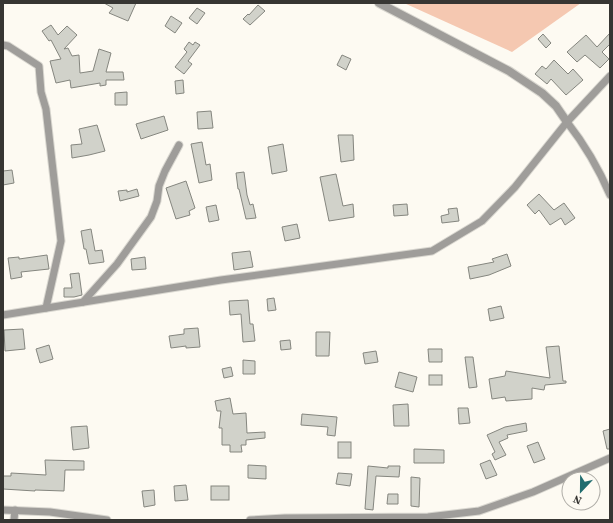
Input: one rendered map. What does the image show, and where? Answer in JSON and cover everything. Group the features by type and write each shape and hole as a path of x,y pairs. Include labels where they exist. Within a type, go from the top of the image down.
{"street":[{"path":"379,3 510,71 542,93 556,106 580,139 594,161 610,195"},
{"path":"3,45 8,46 39,66 42,92 46,109 61,241 46,308"},
{"path":"3,315 221,280 432,251 482,221 515,187 567,122 610,76"},
{"path":"84,302 117,264 150,217 157,201 159,186 165,171 179,145"},
{"path":"250,520 285,518 428,518 479,511 533,492 610,458"},
{"path":"3,510 50,512 107,520"},
{"path":"14,520 15,510"}],"shaded area":[{"path":"404,3 581,3 512,52"}],"building":[{"path":"104,3 136,3 128,21 109,13 113,8"},
{"path":"258,5 265,11 250,25 243,19"},
{"path":"197,8 205,13 197,24 189,18"},
{"path":"171,16 182,23 175,33 165,26"},
{"path":"51,25 58,35 67,26 77,35 64,49 68,48 72,56 79,55 80,73 93,71 99,49 111,53 106,72 123,72 124,80 106,80 106,85 100,86 100,83 71,88 70,80 56,83 50,61 61,59 51,40 49,41 42,31"},
{"path":"610,33 610,44 602,52 609,59 600,68 585,55 577,62 567,52 586,35 597,47"},
{"path":"543,34 551,43 546,48 538,39"},
{"path":"189,42 193,45 195,42 200,45 188,61 192,64 184,74 175,67 187,52 184,49"},
{"path":"342,55 351,59 346,70 337,65"},
{"path":"554,60 568,74 573,69 583,80 566,95 551,79 547,84 535,74 542,66 546,69"},
{"path":"183,80 184,93 176,94 175,81"},
{"path":"127,92 127,105 115,105 115,93"},
{"path":"211,111 213,128 198,129 197,112"},
{"path":"164,116 168,130 141,139 136,124"},
{"path":"97,125 105,151 72,158 71,145 82,144 79,129"},
{"path":"338,135 353,135 354,160 341,162"},
{"path":"202,142 206,165 210,164 212,180 199,183 191,144"},
{"path":"283,144 287,171 272,174 268,147"},
{"path":"12,170 14,183 3,185 3,171"},
{"path":"244,172 247,195 250,205 253,204 256,218 246,219 238,189 236,173"},
{"path":"336,174 343,206 353,204 354,217 329,221 320,177"},
{"path":"186,181 195,208 189,211 190,215 176,219 166,188"},
{"path":"137,189 139,196 120,201 118,191 127,190 127,192"},
{"path":"539,194 554,210 564,203 575,218 565,225 561,218 550,225 539,210 535,214 527,205"},
{"path":"407,204 408,215 394,216 393,205"},
{"path":"216,205 219,220 209,222 206,207"},
{"path":"457,208 459,221 442,223 441,216 449,214 448,209"},
{"path":"297,224 300,238 285,241 282,227"},
{"path":"91,229 95,251 102,250 104,262 89,264 86,249 84,249 81,231"},
{"path":"250,251 253,267 234,270 232,253"},
{"path":"507,254 511,266 489,275 470,279 468,267 494,262 492,259"},
{"path":"47,255 49,269 21,272 22,277 11,279 8,258 19,257 19,259"},
{"path":"145,257 146,269 132,270 131,259"},
{"path":"79,273 82,295 64,297 64,288 72,288 70,274"},
{"path":"274,298 276,310 268,311 267,299"},
{"path":"248,300 250,324 253,324 255,341 243,342 241,314 230,315 229,301"},
{"path":"501,306 504,318 490,321 488,309"},
{"path":"198,328 200,347 186,348 186,346 171,348 169,336 184,334 184,329"},
{"path":"23,329 25,349 5,351 4,330"},
{"path":"316,332 330,332 329,356 316,356"},
{"path":"290,340 291,349 281,350 280,341"},
{"path":"49,345 53,359 40,363 36,349"},
{"path":"559,346 563,381 566,381 566,383 545,385 544,390 532,388 532,399 506,401 505,397 492,399 489,379 505,376 506,371 550,378 546,347"},
{"path":"428,349 442,349 442,362 429,362"},
{"path":"376,351 378,362 365,364 363,353"},
{"path":"465,357 473,357 477,387 469,388"},
{"path":"243,360 255,361 255,374 243,374"},
{"path":"231,367 233,376 224,378 222,369"},
{"path":"399,372 417,377 413,392 395,387"},
{"path":"429,375 442,375 442,385 429,385"},
{"path":"230,398 233,414 246,413 247,433 265,432 265,438 246,440 246,445 241,445 242,452 230,452 230,445 222,445 222,428 219,428 221,411 217,411 215,401"},
{"path":"408,404 409,426 394,426 393,405"},
{"path":"458,408 468,408 470,423 459,424"},
{"path":"302,414 337,417 335,436 327,435 328,427 301,425"},
{"path":"526,423 527,431 507,435 508,438 499,442 506,455 495,460 492,454 495,452 487,435 505,427"},
{"path":"87,426 89,448 73,450 71,427"},
{"path":"610,429 610,449 607,449 603,431"},
{"path":"338,442 351,442 351,458 338,458"},
{"path":"538,442 545,459 534,463 527,446"},
{"path":"414,449 444,450 444,463 414,463"},
{"path":"45,460 84,461 84,470 65,470 64,491 3,489 3,476 11,476 11,473 46,475"},
{"path":"490,460 497,475 486,479 480,464"},
{"path":"248,465 266,466 266,479 248,478"},
{"path":"368,466 388,468 388,466 400,466 399,477 376,476 373,510 365,509"},
{"path":"338,473 352,474 350,486 336,484"},
{"path":"411,477 420,478 419,507 411,506"},
{"path":"186,485 188,500 175,501 174,486"},
{"path":"211,486 229,486 229,500 211,500"},
{"path":"154,490 155,505 144,507 142,491"},
{"path":"388,494 398,494 398,504 387,504"}]}
